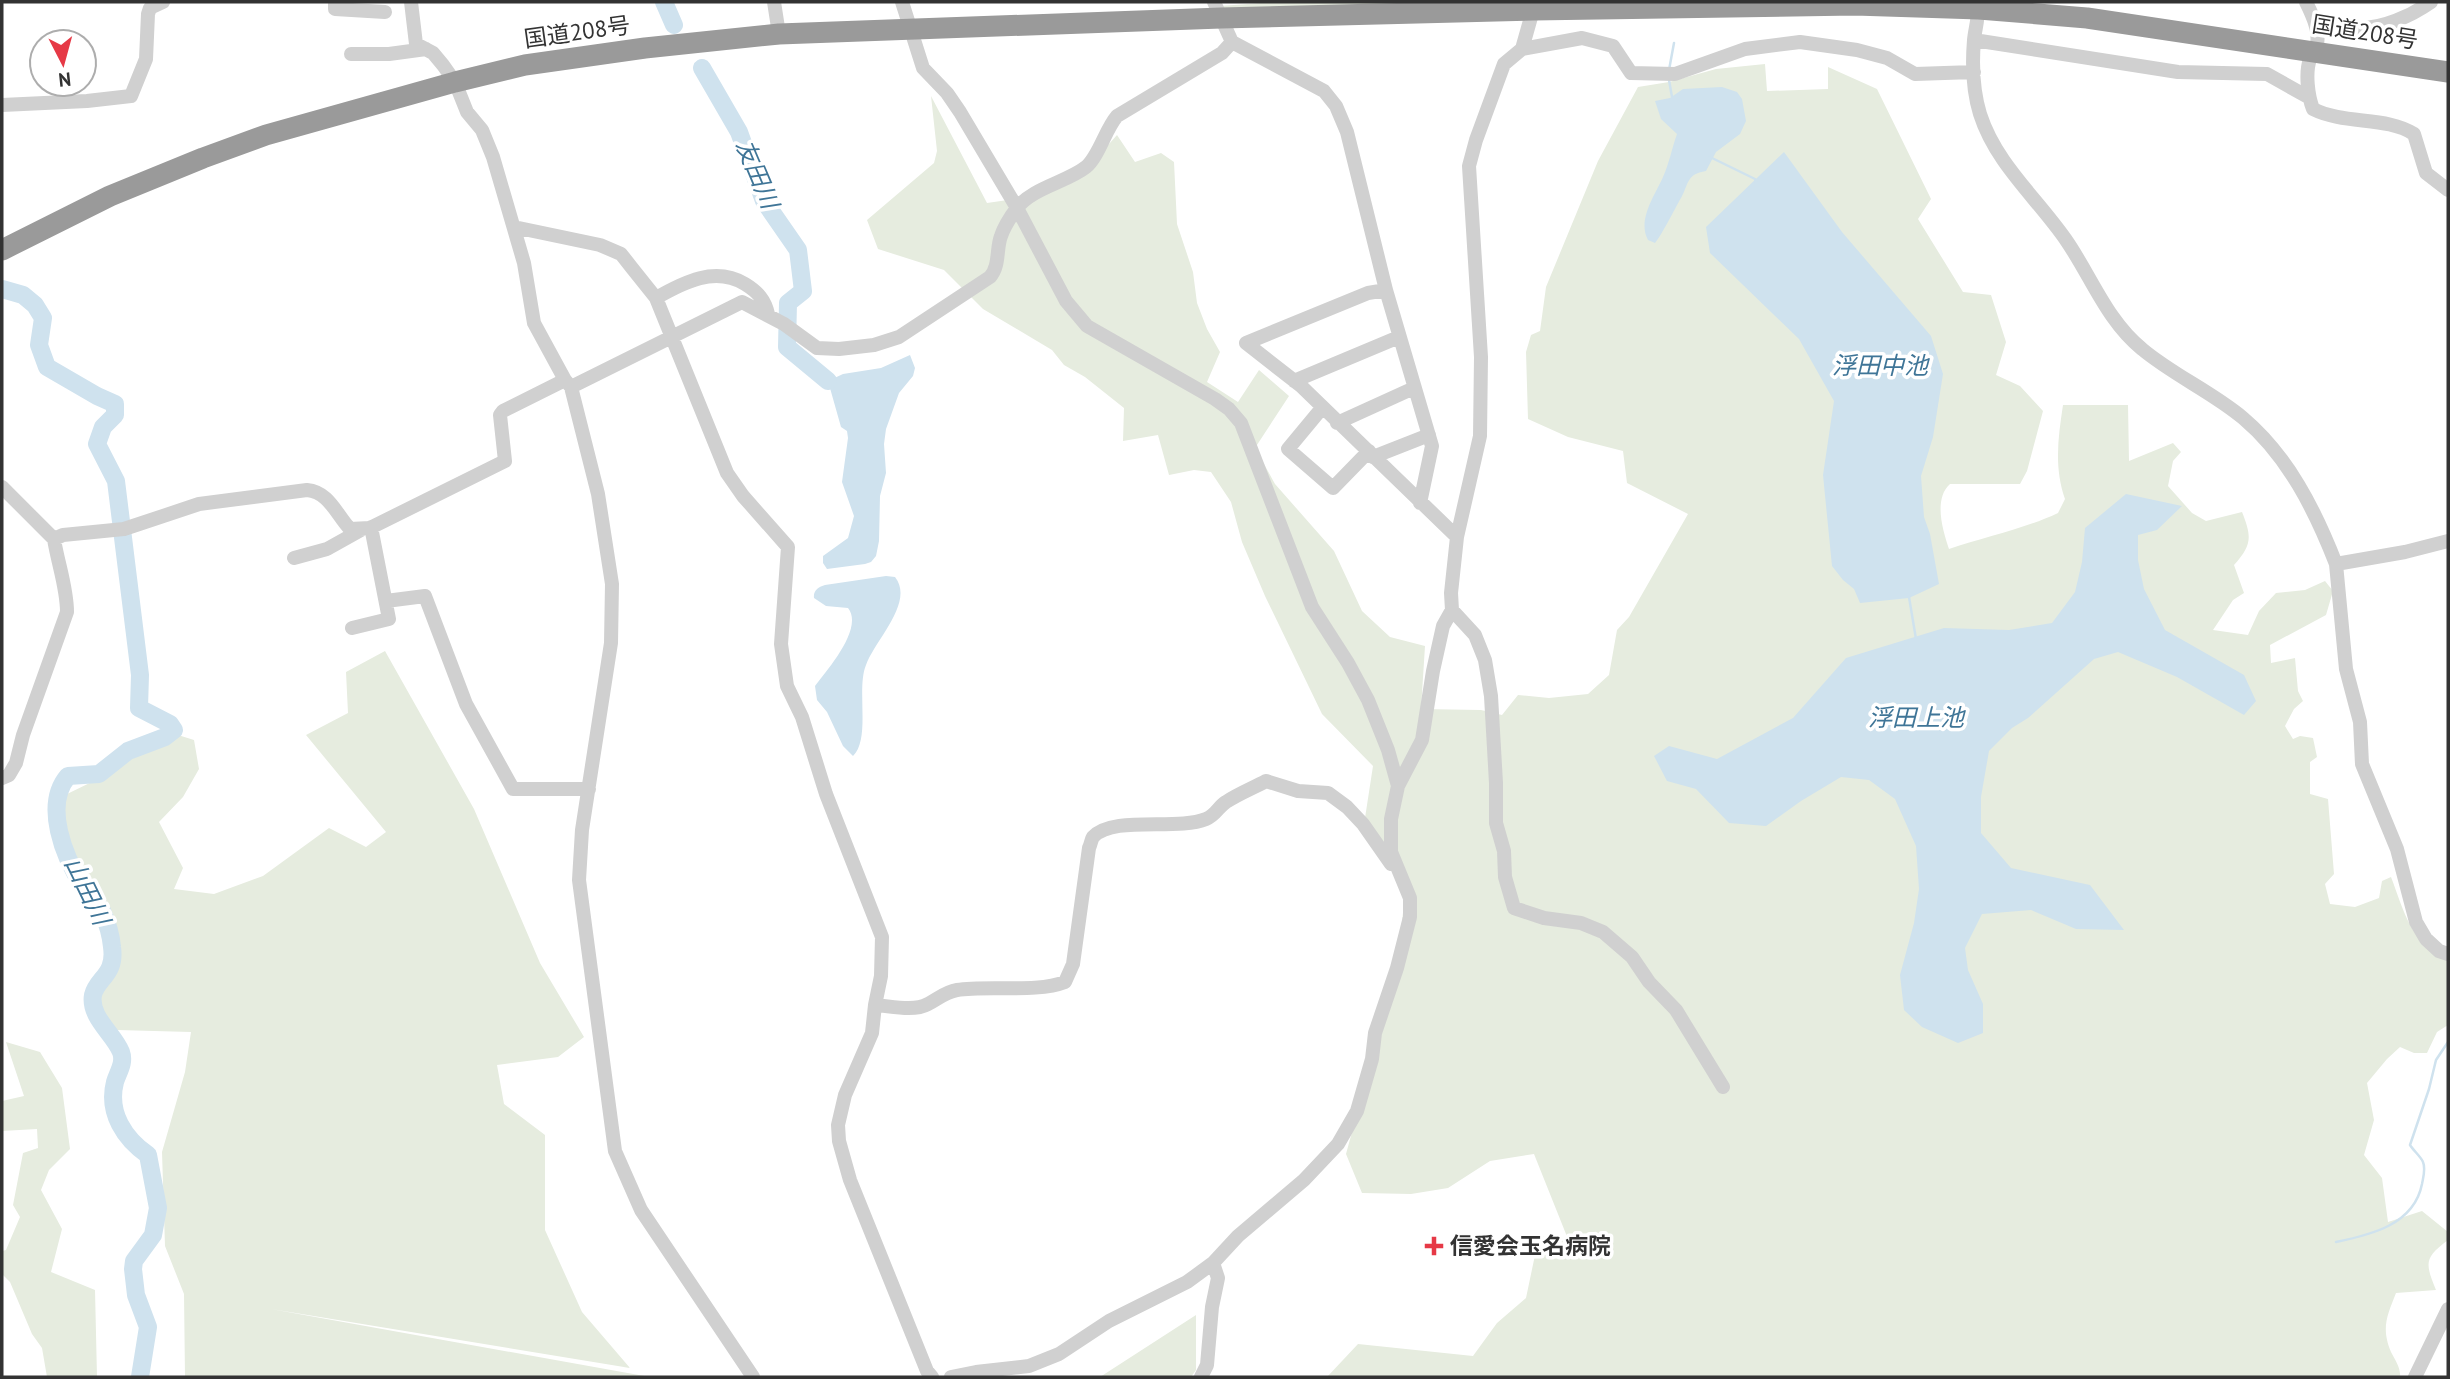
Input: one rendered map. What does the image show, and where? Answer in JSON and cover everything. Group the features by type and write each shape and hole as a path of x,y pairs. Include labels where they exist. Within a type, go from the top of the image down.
{"highway":[{"name":"国道208号","path":"2,250 110,196 203,158 266,135 454,82 525,65 645,48 779,34 909,29 1217,10 1978,5 2087,18 2448,72"}],"street":[{"path":"2,105 131,96 145,59 150,8 163,2"},
{"path":"335,2 335,9 385,12"},
{"path":"411,2 416,44 433,53 454,82 467,112 482,130 493,157 524,263 534,323 568,384 598,494 612,584 611,643 582,830 579,880 615,1151 641,1210 753,1377"},
{"path":"774,2 779,34"},
{"path":"902,2 923,68 947,93 1017,208 1066,301 1087,326 1215,399 1229,409 1241,423 1312,607 1368,700 1392,761 1398,786"},
{"path":"2305,2 2314,17 2317,35 2316,51 2309,60 2308,97 2314,109 2326,115 2404,128 2414,134 2426,173 2448,190"},
{"path":"2314,17 2355,28 2373,27 2421,9 2431,2"},
{"path":"1978,5 1974,72 1980,113 1994,147 2067,242 2097,294 2140,348 2241,417 2272,445 2308,500 2336,564 2346,669 2360,722 2362,764 2398,849 2416,922 2426,939 2439,951 2448,954"},
{"path":"951,1377 976,1371 1029,1366 1059,1354 1109,1321 1187,1282 1213,1263 1238,1236 1304,1180 1338,1144 1357,1111 1372,1059 1375,1033 1397,968 1409,917 1410,898 1391,852 1391,819 1398,786 1422,740 1443,626 1451,610 1457,537 1480,436 1481,357 1469,166 1476,139 1504,65 1521,49 1534,6"},
{"path":"1217,10 1232,42 1324,91 1336,106 1347,132 1386,290 1432,446 1420,503"},
{"path":"1521,49 1582,38 1613,46 1631,73 1669,74 1745,49 1800,43 1857,50 1887,58 1915,74 1974,72"},
{"path":"1974,40 2178,72 2267,74 2308,97"},
{"path":"294,558 327,549 505,460 500,415 503,411 672,337 742,302 788,326 817,348 839,349 874,345 899,337 990,277 996,267 1000,237 1017,208 1054,183 1086,167 1109,125 1117,116 1222,53 1232,42"},
{"path":"352,54 389,54 426,49"},
{"path":"514,227 600,245 621,254 656,298 727,472 788,548 781,644 787,686 802,717 826,794 882,937 881,976 872,1033 845,1095 838,1125 839,1141 850,1180 927,1371 932,1377"},
{"path":"656,298 685,281 719,275 733,277 751,287 766,301 768,314"},
{"path":"1386,290 1368,293 1247,342 1301,386 1457,537"},
{"path":"1294,382 1399,337"},
{"path":"1337,423 1415,388"},
{"path":"1322,408 1288,449 1333,488 1371,454 1429,435"},
{"path":"2,487 54,539 59,572 67,593 67,612 23,735 16,763 9,775 2,778"},
{"path":"54,539 120,530 200,504 307,490 317,491 326,497 350,529 366,528"},
{"path":"352,628 389,619 366,528"},
{"path":"2336,564 2405,552 2448,541"},
{"path":"386,601 425,596 466,704 513,789 589,789"},
{"path":"1451,610 1475,635 1485,660 1492,708 1496,823 1514,908 1544,918 1581,923 1604,932 1632,957 1649,982 1676,1010 1723,1087"},
{"path":"875,1004 905,1008 926,1006 955,990 1065,982 1073,964 1089,848 1094,837 1112,827 1147,823 1177,826 1204,820 1216,814 1224,803 1266,781 1298,791 1328,793 1347,807 1379,845 1405,884"},
{"path":"1201,1377 1207,1365 1212,1307 1218,1278 1213,1263"},
{"path":"2415,1377 2448,1309"}],"shaded area":[{"path":"1276,2 1433,2 1223,13 1220,6"},
{"path":"1765,64 1767,91 1828,89 1828,67 1877,89 1931,199 1918,219 1963,292 1991,295 2006,342 1996,375 2020,386 2043,411 2027,471 2020,484 1950,484 1945,490 1941,515 1949,549 2058,513 2065,499 2058,464 2063,405 2128,405 2129,461 2173,443 2181,452 2173,461 2168,486 2192,513 2206,521 2242,512 2249,534 2247,546 2234,565 2244,593 2233,600 2213,630 2248,635 2259,611 2276,593 2305,590 2325,581 2333,591 2326,615 2270,645 2271,663 2295,658 2298,691 2303,701 2294,709 2285,726 2293,739 2300,736 2313,738 2317,757 2310,762 2310,794 2328,799 2334,874 2325,884 2330,904 2355,907 2379,898 2382,881 2391,877 2410,926 2435,954 2448,960 2448,1025 2437,1032 2427,1053 2414,1053 2400,1047 2367,1083 2374,1120 2364,1155 2382,1178 2388,1222 2422,1211 2448,1232 2448,1240 2434,1252 2429,1262 2436,1290 2396,1293 2390,1309 2386,1336 2399,1367 2400,1377 1327,1377 1358,1344 1473,1356 1497,1323 1526,1298 1539,1236 1568,1239 1534,1154 1490,1161 1448,1188 1411,1194 1362,1193 1346,1154 1397,968 1405,894 1365,818 1373,766 1322,714 1265,596 1242,542 1231,502 1211,472 1194,470 1169,475 1158,435 1123,441 1124,408 1085,377 1064,365 1052,350 983,309 944,270 878,249 867,220 934,163 937,151 931,96 987,203 1022,198 1084,172 1117,135 1135,162 1161,153 1174,162 1177,224 1193,272 1197,303 1220,352 1207,382 1238,402 1259,370 1289,396 1255,448 1275,484 1334,551 1362,611 1390,637 1425,646 1421,709 1481,710 1502,715 1518,695 1549,698 1588,694 1609,675 1617,630 1629,617 1688,514 1627,483 1623,451 1568,437 1528,419 1526,352 1531,335 1540,331 1546,287 1598,161 1638,87 1716,69"},
{"path":"385,651 474,809 540,963 584,1037 558,1057 497,1065 504,1104 545,1135 545,1230 582,1312 630,1368 271,1309 650,1377 185,1377 184,1294 165,1246 162,1152 185,1072 191,1032 117,1030 108,1023 93,999 117,967 113,927 70,845 62,813 65,795 178,735 194,740 199,769 183,797 159,822 183,868 174,889 214,894 263,876 329,828 366,847 386,832 306,735 348,713 346,672"},
{"path":"6,1042 40,1052 62,1088 70,1149 49,1170 41,1190 62,1229 51,1272 95,1290 97,1377 47,1377 42,1348 32,1334 10,1282 2,1274 2,1251 6,1250 20,1217 13,1205 23,1153 38,1148 37,1129 2,1131 2,1101 24,1096"},
{"path":"1196,1315 1196,1370 1191,1377 1100,1377"}],"water":[{"path":"1722,87 1737,92 1742,99 1746,121 1740,134 1716,152 1706,171 1691,177 1658,239 1655,243 1648,240 1645,232 1646,216 1665,172 1677,134 1661,119 1655,101 1670,98 1683,89"},
{"name":"浮田中池","path":"1784,152 1842,232 1931,336 1943,374 1933,437 1921,476 1924,517 1930,534 1939,584 1909,598 1860,603 1854,589 1832,566 1823,475 1834,401 1799,339 1710,253 1706,227"},
{"path":"910,355 915,368 913,376 899,393 886,429 886,473 880,496 876,556 865,564 827,569 823,556 848,538 854,516 842,482 847,431 841,427 828,381 843,374 881,368"},
{"name":"浮田上池","path":"2126,494 2182,506 2157,530 2138,535 2138,560 2144,589 2165,630 2244,675 2256,701 2244,715 2177,677 2118,652 2094,659 2028,718 2012,728 1989,751 1981,797 1981,833 2011,868 2090,885 2124,930 2076,929 2031,910 1982,914 1965,948 1968,970 1983,1004 1983,1033 1958,1043 1922,1027 1904,1010 1900,975 1914,923 1919,889 1916,846 1895,799 1869,780 1841,777 1766,826 1729,823 1696,789 1667,781 1654,756 1669,746 1717,759 1793,718 1846,658 1944,628 2009,630 2052,623 2075,592 2082,562 2085,528"},
{"path":"895,577 900,587 900,598 863,675 861,738 853,756 843,746 827,712 817,700 815,686 848,637 852,616 848,608 826,606 814,598 814,593 825,585"}],"waterway":[{"name":"友田川","path":"664,2 674,25"},
{"path":"1669,70 1674,43"},
{"name":"友田川","path":"702,68 739,132 764,201 798,250 803,291 788,303 787,347 828,381"},
{"path":"1669,80 1672,97"},
{"path":"1710,157 1755,179 1756,182"},
{"name":"山田川","path":"2,289 23,295 35,305 43,318 39,345 47,367 115,404 115,415 103,427 97,444 116,481 140,675 139,708 170,724 174,730 165,737 128,751 99,774 68,776 57,801 63,846 76,874 102,911 110,934 111,964 95,989 93,1003 98,1018 118,1045 122,1056 113,1093 116,1115 125,1133 148,1155 158,1208 153,1235 134,1261 133,1269 136,1295 148,1327 140,1377"},
{"path":"1909,597 1916,639"},
{"path":"2336,1242 2389,1226 2400,1219 2417,1198 2424,1176 2424,1165 2410,1145 2436,1060 2448,1042"}],"place":[{"name":"信愛会玉名病院","path":"1434,1246"}]}
